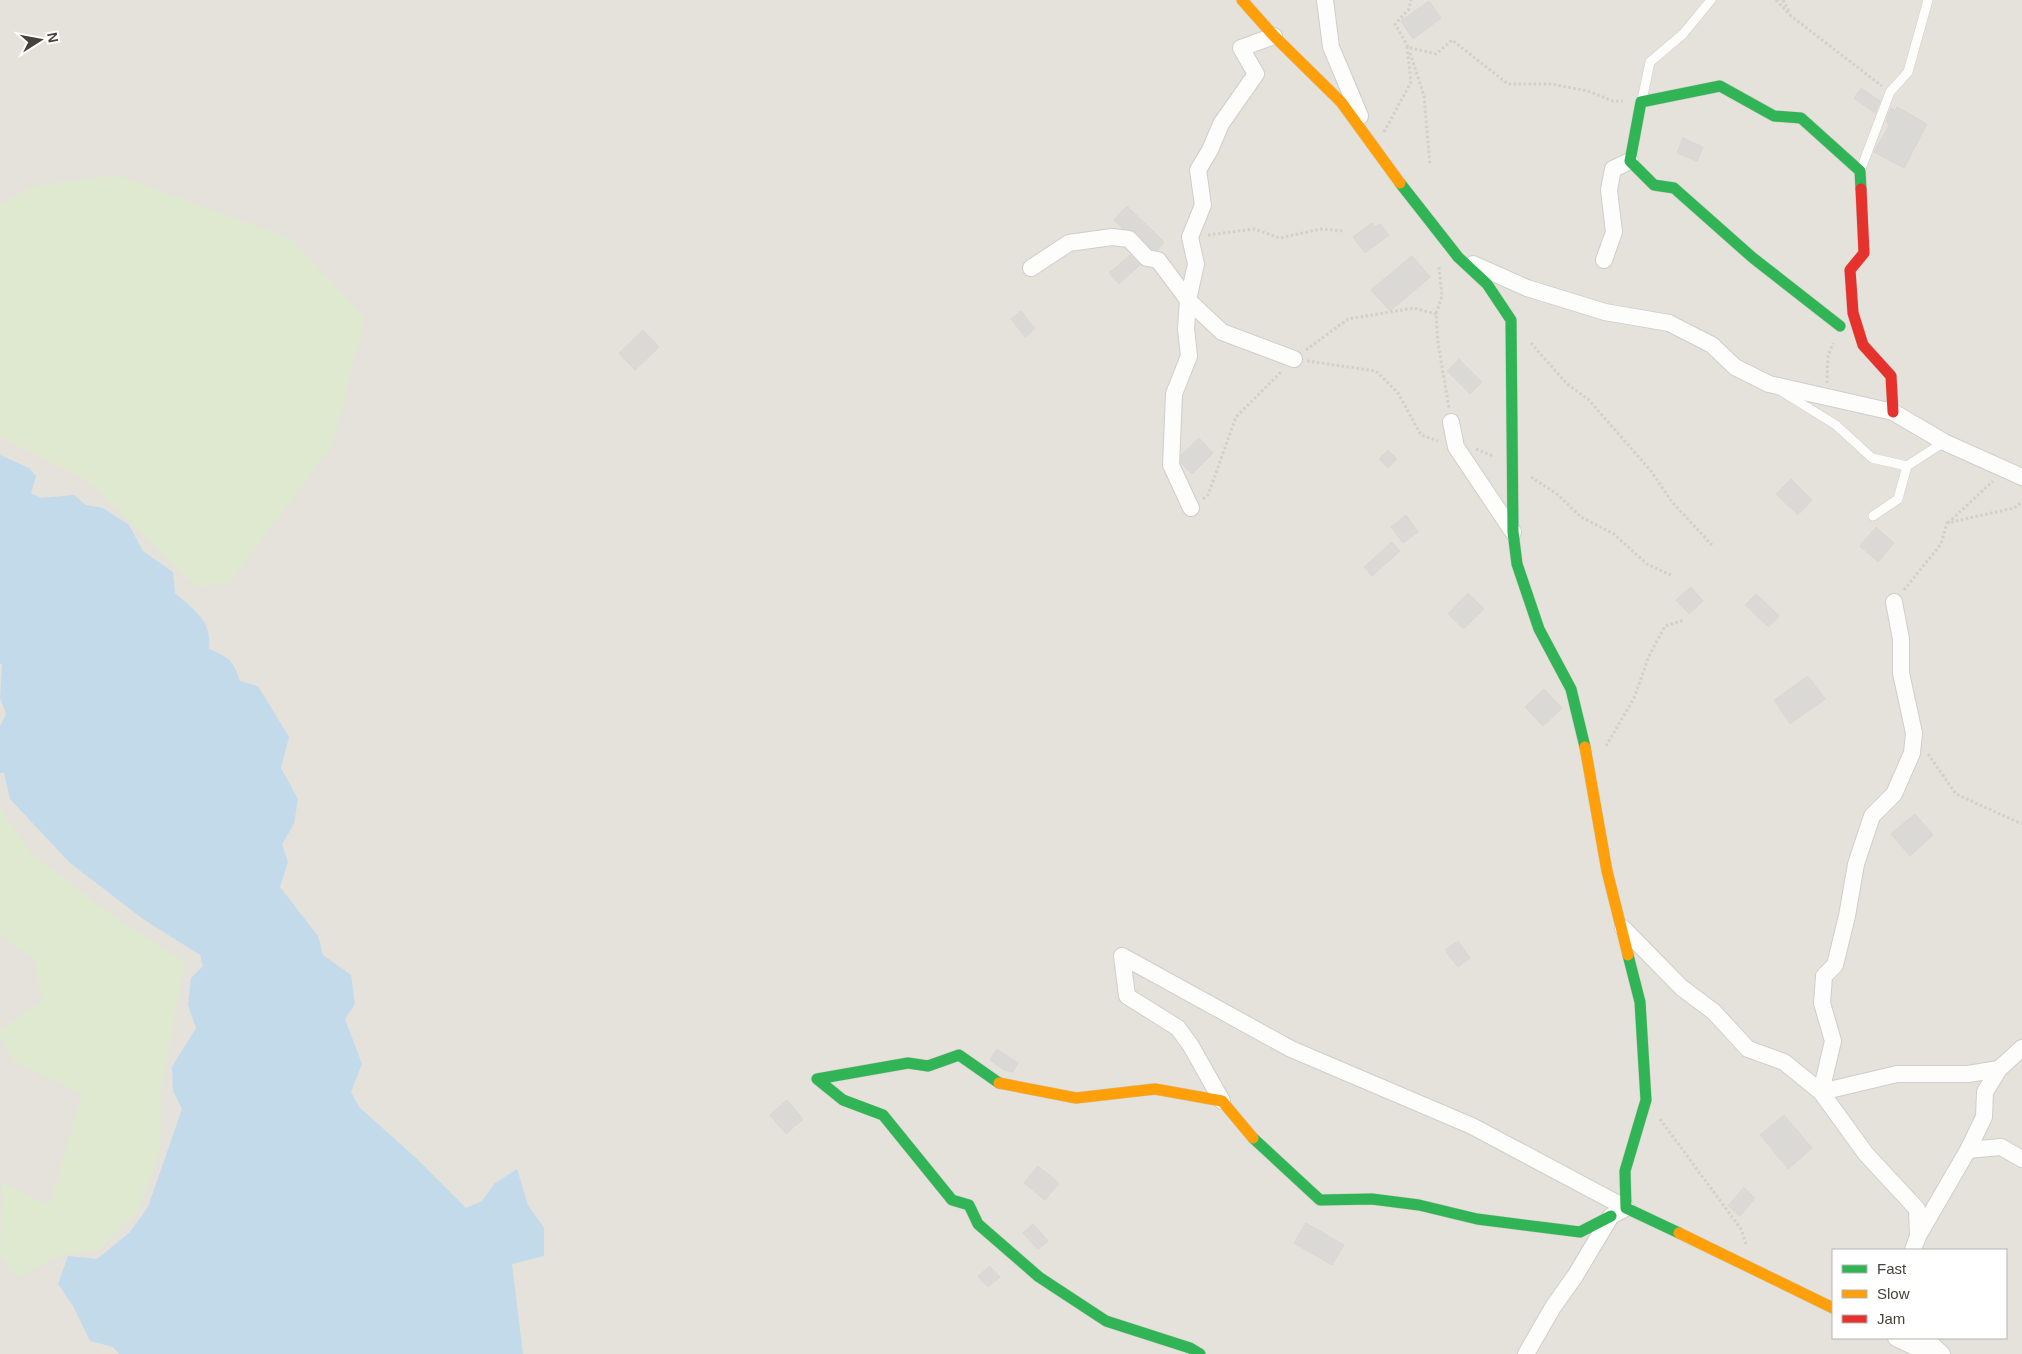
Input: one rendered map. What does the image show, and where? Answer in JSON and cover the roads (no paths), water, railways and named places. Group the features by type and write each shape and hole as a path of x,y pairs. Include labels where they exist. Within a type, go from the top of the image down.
{"street":[{"path":"1242,0 1274,36 1341,102 1375,151 1458,258 1487,284 1511,320 1511,464 1513,532 1517,564 1539,629 1571,689 1583,733 1607,871 1623,928 1640,1002 1646,1100 1625,1171 1626,1208"},
{"path":"1325,0 1330,47 1375,151"},
{"path":"1190,508 1171,465 1174,394 1189,356 1186,329 1188,300 1196,264 1190,237 1203,206 1198,170 1210,150 1221,124 1256,74 1241,48 1274,36"},
{"path":"1630,161 1641,102 1720,86 1774,116 1801,118 1860,171 1864,253 1850,270 1853,312 1864,345 1891,376 1893,412"},
{"path":"1604,260 1614,232 1609,190 1613,170 1630,161"},
{"path":"1630,161 1654,185 1674,188 1753,258 1840,326"},
{"path":"1032,268 1070,244 1112,237 1129,239 1147,258 1158,260 1188,300 1222,332 1294,359"},
{"path":"1458,258 1527,288 1605,312 1669,323 1712,344 1735,367 1769,384 1893,412 1944,442 2022,477"},
{"path":"1451,422 1456,447 1513,532"},
{"path":"1821,1092 1833,1041 1822,1003 1824,976 1835,965 1847,916 1856,864 1872,816 1894,794 1912,753 1914,734 1901,673 1901,639 1894,602"},
{"path":"1623,928 1682,988 1714,1012 1748,1049 1784,1062 1821,1092 1866,1154 1917,1209 1915,1243"},
{"path":"1626,1208 1580,1232 1477,1219 1419,1205 1372,1199 1320,1200 1256,1142 1222,1101 1191,1046 1178,1028 1127,996 1122,956 1291,1049 1472,1126 1626,1208 1832,1308"},
{"path":"1915,1243 1968,1150 1984,1116 1984,1092 2000,1069 2022,1048"},
{"path":"1200,1354 1190,1348 1106,1321 1039,1277 978,1224 969,1205 952,1200 882,1115 843,1100 817,1079 908,1063 928,1066 959,1055 999,1083 1076,1098 1155,1089 1222,1101"},
{"path":"1821,1092 1898,1074 1968,1074 2000,1069"},
{"path":"1968,1150 2001,1147 2022,1159"},
{"path":"1526,1354 1553,1306 1575,1276 1611,1216"},
{"path":"1926,1339 1942,1354"},
{"path":"1899,1344 1930,1354"}],"lane":[{"path":"1641,102 1650,62 1683,34 1711,0"},
{"path":"1860,171 1890,92 1908,72 1928,0"},
{"path":"1769,384 1836,425 1872,458 1907,466"},
{"path":"1873,516 1898,498 1907,466 1944,442"}],"water":[{"path":"0,455 29,468 36,476 31,493 41,498 74,495 86,505 103,508 129,525 143,551 173,572 175,593 205,623 208,631 209,649 230,660 240,681 258,686 289,737 281,768 298,799 294,824 282,844 288,862 280,887 318,936 323,955 351,975 355,1004 345,1019 362,1064 351,1092 359,1107 416,1158 466,1208 482,1201 495,1183 517,1169 528,1205 544,1228 544,1256 512,1264 523,1354 119,1354 113,1347 90,1341 73,1306 58,1284 68,1256 97,1259 130,1232 148,1207 182,1109 173,1091 172,1067 196,1028 188,1005 191,978 203,966 200,955 143,919 70,863 10,799 4,773 0,773 0,726 6,714 0,698 2,664 0,664"}]}
